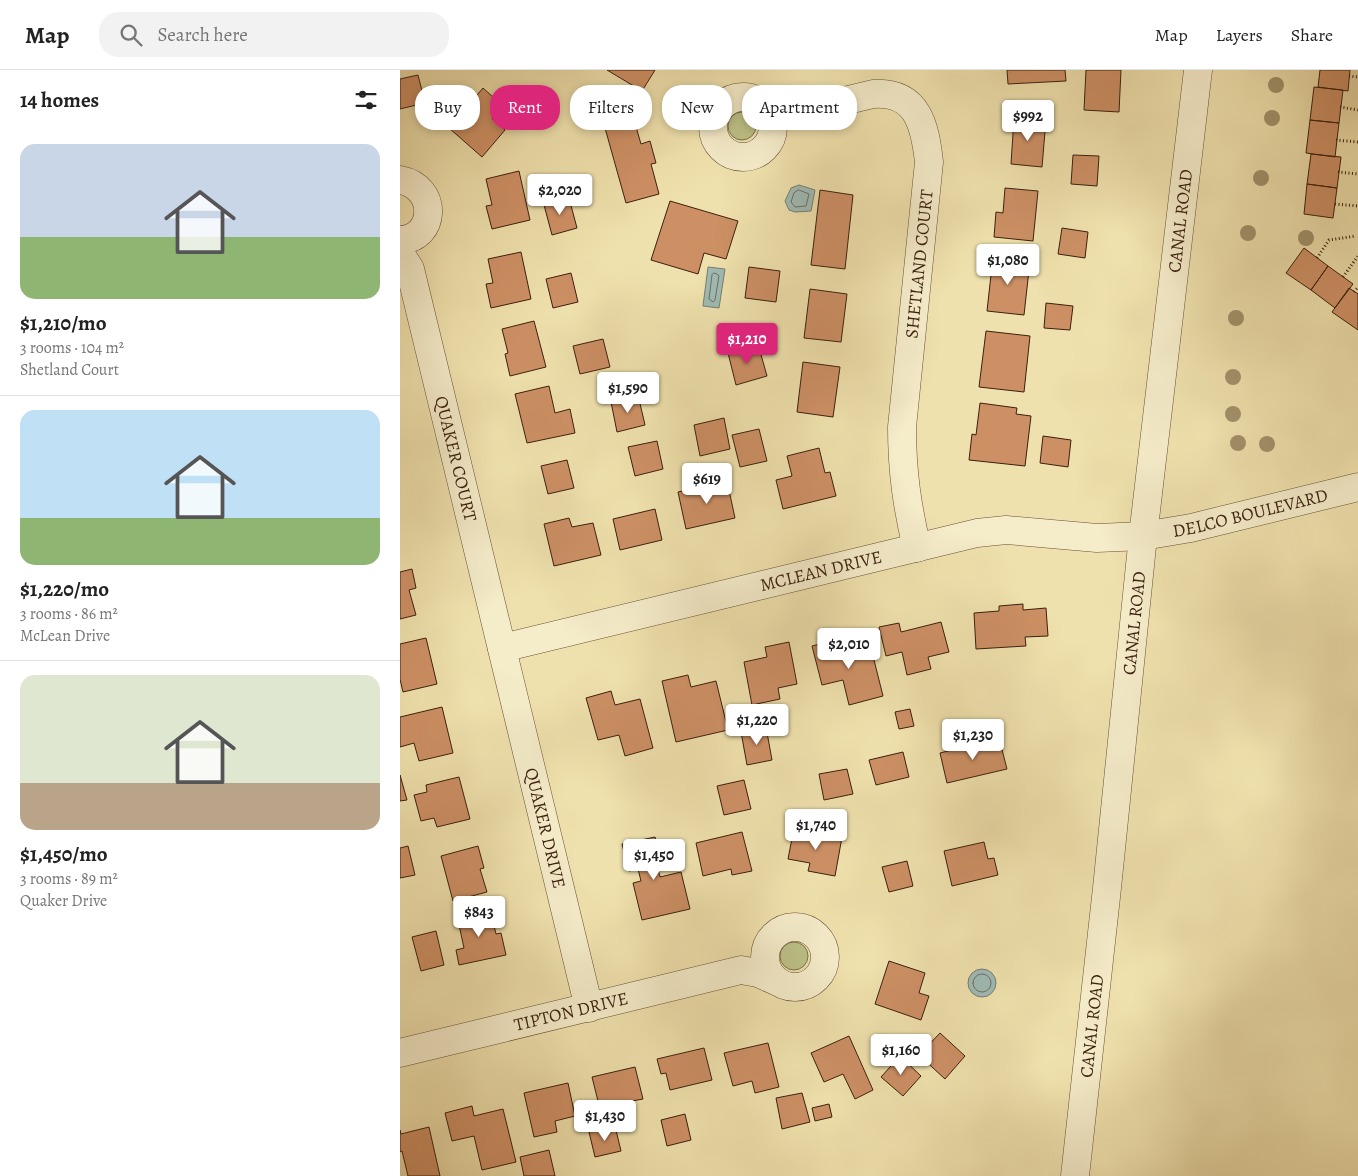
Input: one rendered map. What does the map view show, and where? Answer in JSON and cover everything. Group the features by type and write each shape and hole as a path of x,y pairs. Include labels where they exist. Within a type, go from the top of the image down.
{"street":[{"name":"CANAL ROAD","path":"1075,1176 1143,536 1198,70"},
{"name":"SHETLAND COURT","path":"857,98 885,93 907,102 918,113 923,126 929,162 902,427 902,458 906,498 917,548"},
{"name":"SHETLAND COURT","path":"742,96 724,103 717,111 713,121 716,141 723,150 741,157 751,156 766,146 777,130"},
{"path":"771,138 773,130"},
{"name":"QUAKER COURT","path":"400,180 411,183 419,188 425,196 428,205 426,224 410,236 414,248 405,261 502,648"},
{"name":"DELCO BOULEVARD","path":"1143,536 1191,528 1358,487"},
{"name":"MCLEAN DRIVE","path":"502,648 977,533 1006,530 1097,538 1143,536"},
{"name":"QUAKER DRIVE","path":"502,648 589,1008"},
{"path":"803,928 811,932 818,938 825,956 820,974 804,986 795,987 785,986 758,974 742,970 768,943 782,929 803,928"},
{"path":"768,943 764,954 765,964 769,974 776,981"},
{"name":"TIPTON DRIVE","path":"400,1053 742,970"}],"path":[{"path":"1349,76 1358,77"},
{"path":"1340,107 1358,110"},
{"path":"1336,140 1358,142"},
{"path":"1338,172 1358,174"},
{"path":"1335,204 1358,206"},
{"path":"1317,258 1329,240 1356,236"},
{"path":"1343,276 1358,256"},
{"path":"1354,292 1358,287"}],"green space":[{"path":"742,112 742,130 755,130 752,136 747,139 737,139 729,131 732,130 732,116"},
{"path":"794,942 804,946 808,956 804,966 794,970 784,966 780,956 784,946"}],"water":[{"path":"799,185 815,190 811,211 795,212 789,210 785,201 791,188"},
{"path":"708,267 725,269 719,308 703,306"},
{"path":"982,969 992,973 996,983 992,993 982,997 972,993 968,983 972,973"}],"building":[{"path":"607,70 655,70 646,85 632,85"},
{"path":"1007,70 1065,70 1066,81 1008,84"},
{"path":"1086,70 1121,70 1119,112 1084,110"},
{"path":"1320,70 1350,70 1348,91 1318,87"},
{"path":"418,75 420,85 415,85 415,105 400,109 400,79"},
{"path":"1314,87 1343,90 1339,123 1310,120"},
{"path":"483,88 490,94 490,130 505,130 482,157 451,130 480,130 480,92"},
{"path":"1014,118 1046,120 1042,167 1011,164"},
{"path":"1310,120 1339,123 1335,157 1306,153"},
{"path":"606,130 637,130 641,144 650,141 656,163 651,164 659,194 626,203"},
{"path":"1311,154 1341,157 1337,188 1307,184"},
{"path":"1073,155 1099,156 1097,186 1071,184"},
{"path":"519,171 530,220 492,229 486,206 492,205 486,179"},
{"path":"1307,184 1337,188 1333,218 1304,214"},
{"path":"1005,188 1038,191 1033,241 994,237 996,212 1003,213"},
{"path":"820,190 853,195 845,269 811,265"},
{"path":"569,198 577,228 552,235 544,205"},
{"path":"670,201 738,221 726,259 704,253 698,274 651,260"},
{"path":"1062,228 1088,232 1085,258 1058,254"},
{"path":"1304,248 1328,266 1311,290 1286,273"},
{"path":"521,252 531,299 491,308 486,284 493,283 488,259"},
{"path":"993,257 1030,261 1024,315 987,311"},
{"path":"1328,266 1353,284 1335,308 1311,290"},
{"path":"749,267 780,271 776,302 745,298"},
{"path":"571,273 578,302 553,308 546,279"},
{"path":"1349,288 1358,294 1358,330 1332,312"},
{"path":"810,289 847,294 841,342 804,338"},
{"path":"1046,303 1073,306 1070,330 1044,328"},
{"path":"534,321 546,367 510,376 505,354 508,353 502,329"},
{"path":"986,331 1030,336 1024,392 979,387"},
{"path":"603,339 610,367 580,374 573,346"},
{"path":"758,344 767,376 736,385 728,353"},
{"path":"803,362 840,367 833,417 797,412"},
{"path":"549,386 555,413 570,409 575,433 527,443 515,394"},
{"path":"638,395 645,425 617,432 611,402"},
{"path":"980,403 1017,408 1016,414 1031,416 1025,466 969,460 972,434 976,435"},
{"path":"724,418 730,449 700,456 694,425"},
{"path":"759,429 767,461 740,467 732,435"},
{"path":"1043,436 1071,440 1068,467 1040,463"},
{"path":"657,441 663,469 635,476 628,447"},
{"path":"819,448 825,473 830,472 836,496 783,509 776,480 792,476 787,456"},
{"path":"567,460 574,488 548,494 541,466"},
{"path":"727,481 735,518 686,529 678,492"},
{"path":"655,509 662,540 620,550 613,519"},
{"path":"569,518 572,527 593,523 601,555 554,566 544,524"},
{"path":"412,569 416,588 409,590 416,615 400,619 400,572"},
{"path":"1023,604 1023,610 1046,608 1048,636 1025,637 1026,646 976,649 974,613 999,611 999,606"},
{"path":"941,622 949,652 928,657 931,669 907,675 902,652 886,656 879,627 899,623 901,632"},
{"path":"426,638 437,684 403,692 400,679 400,644"},
{"path":"836,640 839,652 870,644 883,696 849,705 843,680 822,685 812,646"},
{"path":"789,642 797,684 778,688 780,699 752,705 744,662 767,657 765,647"},
{"path":"688,675 691,687 716,681 728,730 676,742 662,681"},
{"path":"611,691 615,705 640,699 653,748 625,756 619,735 598,740 586,698"},
{"path":"442,707 453,753 419,761 414,743 400,747 400,717"},
{"path":"910,709 914,726 899,729 895,712"},
{"path":"766,727 772,760 747,765 741,732"},
{"path":"999,738 1007,769 947,783 940,753"},
{"path":"903,752 909,777 876,785 869,760"},
{"path":"847,769 853,794 824,800 819,774"},
{"path":"400,775 407,800 400,801"},
{"path":"459,777 470,819 437,827 434,818 421,821 414,795 427,792 426,785"},
{"path":"744,780 751,809 724,815 717,786"},
{"path":"794,828 842,837 835,876 808,871 810,863 788,859"},
{"path":"742,832 752,871 732,875 731,869 703,876 696,843"},
{"path":"655,837 661,863 657,865 660,877 681,872 690,909 642,920 633,883 641,881 638,869 629,871 622,844"},
{"path":"984,842 988,859 994,858 998,875 952,886 944,851"},
{"path":"408,846 415,875 400,878 400,848"},
{"path":"478,846 484,868 480,869 487,892 453,901 441,856"},
{"path":"907,861 913,886 889,892 882,867"},
{"path":"490,908 496,934 501,933 506,955 459,965 456,950 464,948 457,916"},
{"path":"436,931 444,965 421,971 412,937"},
{"path":"889,961 925,973 919,993 929,996 921,1020 875,1004"},
{"path":"940,1033 965,1056 945,1079 919,1055"},
{"path":"849,1036 873,1090 855,1099 843,1074 824,1082 811,1053"},
{"path":"768,1043 779,1087 755,1093 752,1081 733,1086 724,1053"},
{"path":"704,1048 712,1080 670,1090 666,1073 661,1074 657,1059"},
{"path":"900,1056 921,1076 903,1096 881,1077"},
{"path":"635,1067 643,1099 632,1101 635,1113 614,1118 611,1106 600,1109 592,1077"},
{"path":"568,1083 575,1116 555,1121 557,1132 534,1137 524,1093"},
{"path":"802,1093 810,1122 782,1129 776,1098"},
{"path":"829,1104 832,1117 815,1121 812,1108"},
{"path":"472,1106 474,1116 503,1109 516,1162 482,1170 474,1136 452,1141 445,1113"},
{"path":"685,1114 691,1140 667,1146 661,1120"},
{"path":"615,1126 621,1151 595,1157 589,1132"},
{"path":"429,1127 440,1176 408,1176 402,1151 400,1152 400,1130 401,1134"},
{"path":"549,1150 555,1176 524,1176 520,1157"}]}
